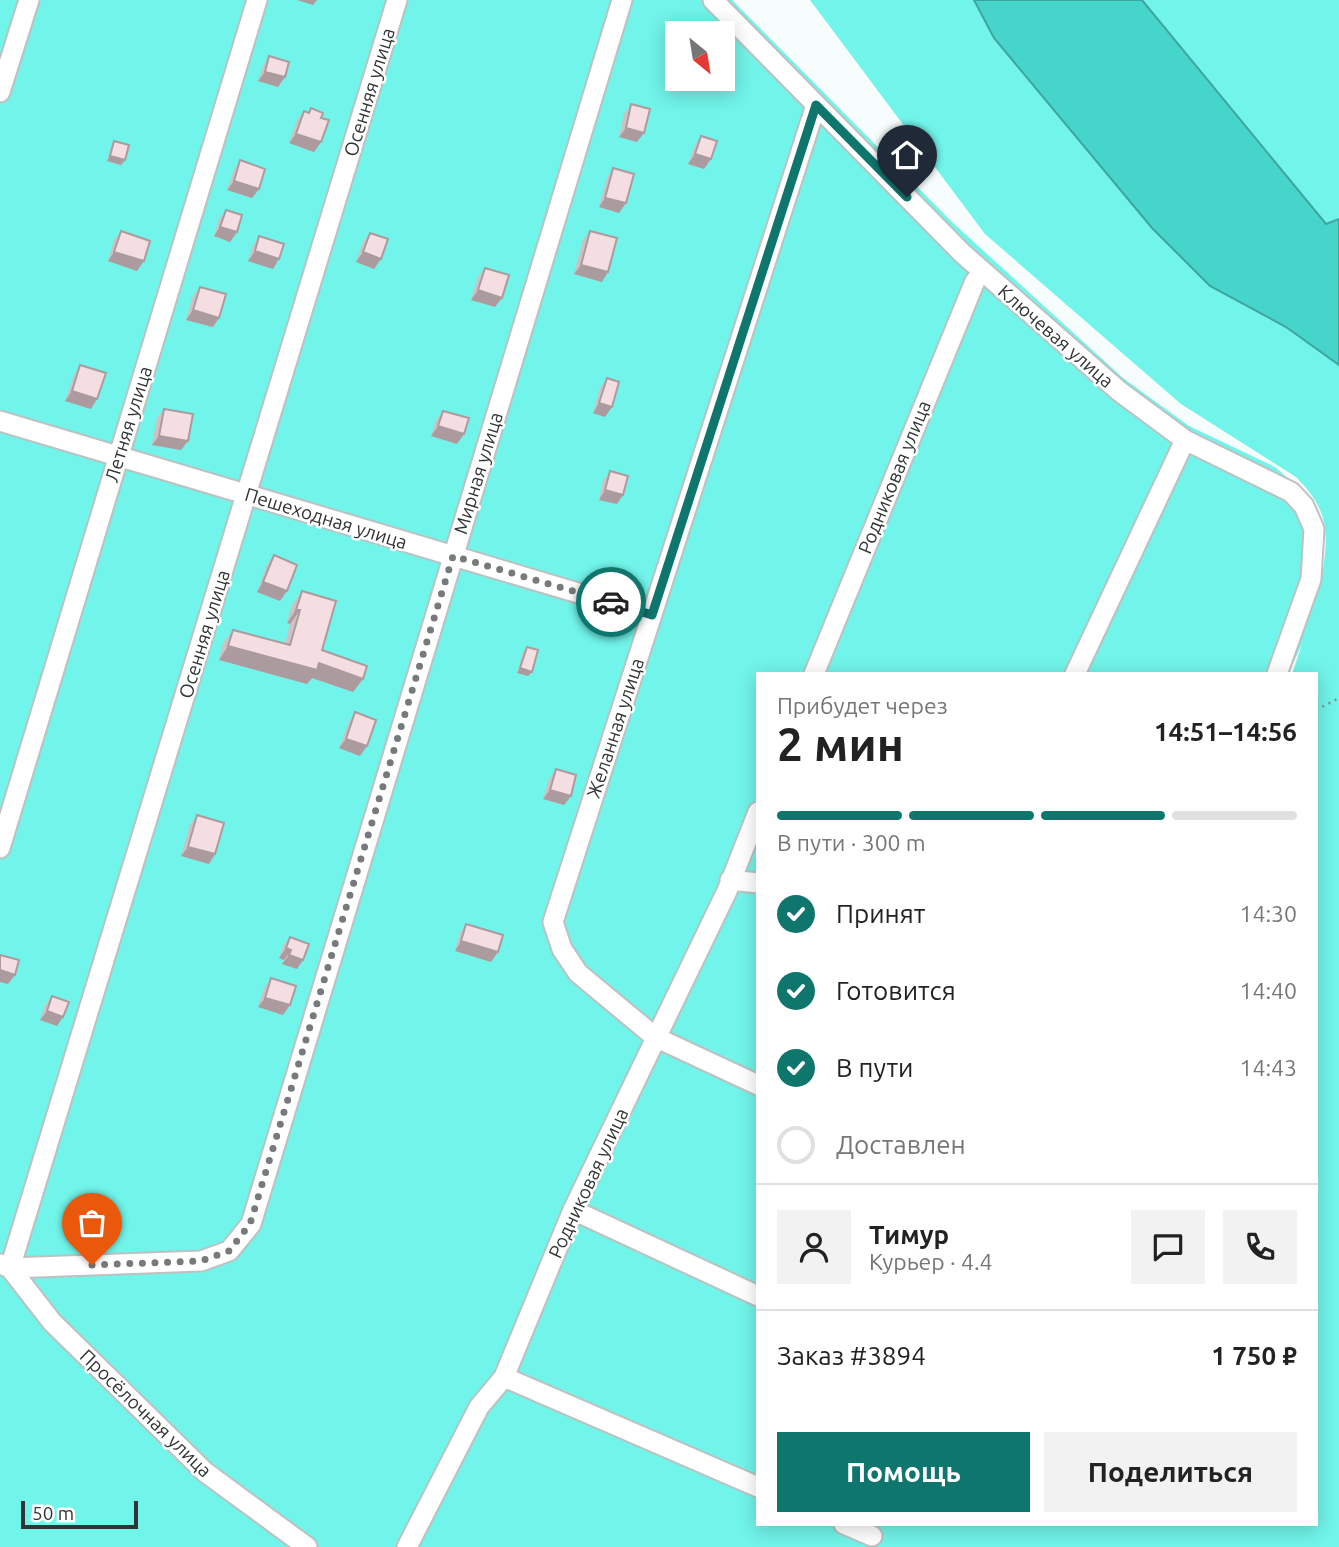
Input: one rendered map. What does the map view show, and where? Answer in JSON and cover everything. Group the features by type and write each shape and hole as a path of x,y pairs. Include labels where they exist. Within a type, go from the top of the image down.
{"street":[{"path":"0,92 29,0"},
{"name":"Летняя улица","path":"0,848 257,0"},
{"name":"Осенняя улица","path":"5,1266 397,0"},
{"name":"Мирная улица","path":"5,1266 201,1261 229,1251 250,1224 622,0"},
{"name":"Ключевая улица","path":"713,0 962,253 1119,391 1185,440 1291,492 1304,506 1314,529 1311,579 1278,672"},
{"name":"Желанная улица","path":"756,1085 655,1037 578,973 562,949 553,922 816,105"},
{"name":"Родниковая улица","path":"815,672 975,281"},
{"name":"Пешеходная улица","path":"0,421 652,615"},
{"path":"1075,672 1185,440"},
{"name":"Родниковая улица","path":"407,1547 479,1407 504,1377 573,1210 727,891 756,817"},
{"path":"730,880 756,883"},
{"path":"573,1210 756,1295"},
{"name":"Просёлочная улица","path":"5,1266 52,1322 205,1472 307,1547"},
{"path":"504,1377 756,1486"},
{"path":"849,1526 872,1536"}],"path":[{"path":"1318,709 1339,698"}],"shaded area":[{"path":"0,0 732,0 953,223 1123,378 1189,426 1275,467 1311,499 1323,533 1322,577 1326,547 1324,522 1321,511 1307,489 1296,477 1181,404 985,234 810,0 974,0 994,38 1152,228 1339,365 1339,1547 0,1547"},
{"path":"974,0 1142,0 1326,224 1339,219 1339,365 1286,327 1210,286 1152,228 994,38"},
{"path":"1142,0 1339,0 1339,219 1326,224"}],"building":[{"path":"269,56 289,62 285,77 265,72"},
{"path":"631,104 650,109 644,133 626,128"},
{"path":"311,108 323,113 321,118 329,120 321,142 296,134 304,111 309,113"},
{"path":"701,136 717,141 711,159 695,154"},
{"path":"114,141 129,145 125,160 110,156"},
{"path":"240,160 265,169 259,189 234,181"},
{"path":"613,168 634,174 626,203 605,198"},
{"path":"226,210 242,215 237,232 220,227"},
{"path":"121,231 150,241 144,261 114,252"},
{"path":"590,231 617,238 608,272 581,265"},
{"path":"370,233 388,239 381,259 363,252"},
{"path":"259,236 284,244 279,259 255,251"},
{"path":"485,268 509,275 502,298 478,290"},
{"path":"200,287 226,294 219,318 193,310"},
{"path":"80,365 106,373 97,399 72,391"},
{"path":"607,378 619,382 612,407 599,403"},
{"path":"164,409 193,414 188,441 159,436"},
{"path":"443,411 469,418 464,434 438,426"},
{"path":"610,471 628,476 623,495 605,490"},
{"path":"274,555 297,565 287,591 263,582"},
{"path":"302,591 336,601 322,650 367,666 363,679 319,663 317,670 228,646 233,630 290,645 300,610 296,610"},
{"path":"527,647 538,650 532,672 520,668"},
{"path":"355,712 376,720 367,746 346,739"},
{"path":"556,769 576,775 571,796 550,790"},
{"path":"197,815 224,823 215,854 188,847"},
{"path":"466,924 503,935 498,952 461,941"},
{"path":"290,937 309,944 303,960 289,955 291,950 286,948"},
{"path":"0,955 19,960 15,975 0,970"},
{"path":"271,978 296,986 290,1005 265,998"},
{"path":"52,996 69,1002 63,1017 47,1011"}],"way so far":[{"path":"92,1265 201,1261 229,1251 250,1224 453,556 611,602"}],"route":[{"path":"611,602 652,615 816,105 907,197"}]}
